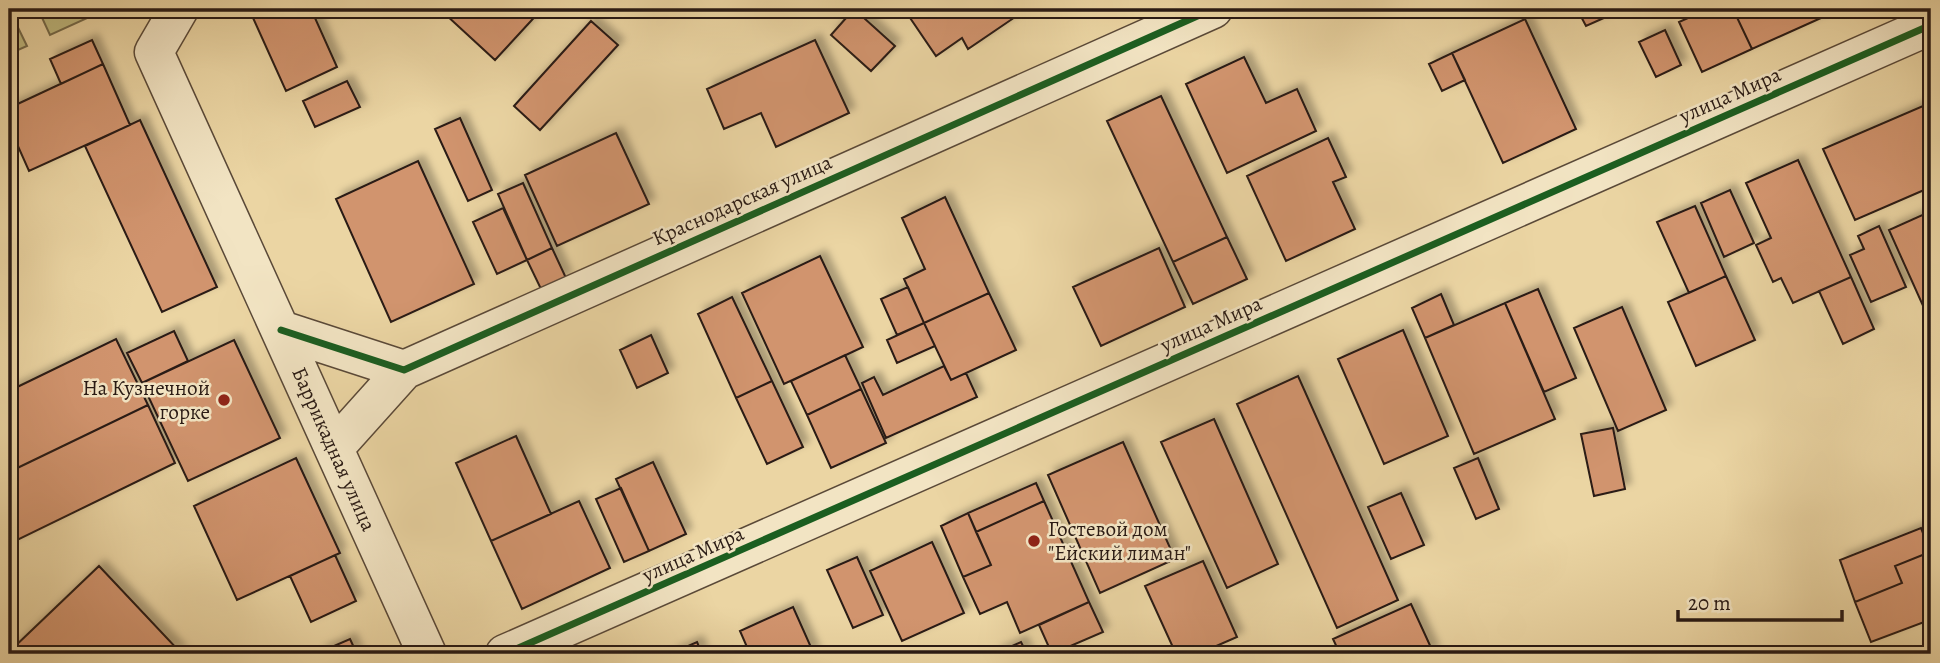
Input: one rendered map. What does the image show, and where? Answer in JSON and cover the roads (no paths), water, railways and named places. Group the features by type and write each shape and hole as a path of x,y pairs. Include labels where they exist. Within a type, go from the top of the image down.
{"street":[{"name":"Баррикадная улица","path":"179,9 154,52 427,654"},
{"name":"Краснодарская улица","path":"334,448 404,370 1213,9"},
{"name":"улица Мира","path":"505,654 1931,25"},
{"path":"281,330 404,370"}],"place":[{"name":"На Кузнечной горке","path":"224,400"},
{"name":"Гостевой дом \"Ейский лиман\"","path":"1034,541"}]}
